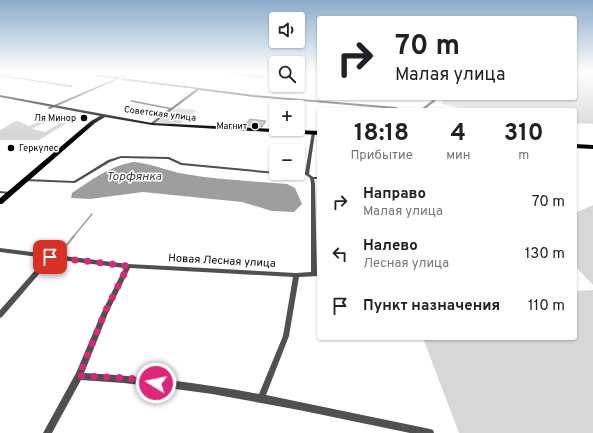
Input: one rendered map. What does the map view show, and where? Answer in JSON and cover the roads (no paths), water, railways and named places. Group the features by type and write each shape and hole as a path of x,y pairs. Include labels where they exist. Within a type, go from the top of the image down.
{"main road":[{"name":"Советская улица","path":"0,97 165,128 312,136 317,135"},
{"name":"Советская улица","path":"102,117 152,124 312,136"},
{"path":"0,202 102,117"},
{"path":"577,145 593,146"}],"street":[{"path":"51,107 88,92"},
{"path":"152,124 194,92"},
{"path":"230,92 386,108"},
{"path":"425,108 435,100"},
{"path":"132,101 172,109"},
{"name":"Новая Лесная улица","path":"0,250 128,266 296,275 317,274 313,184 310,176 312,136"},
{"path":"25,180 75,182 109,161 121,157 169,158 181,164 269,171"},
{"path":"305,175 317,178"},
{"path":"0,192 10,193"},
{"path":"0,315 50,257"},
{"path":"47,433 79,376 105,312 128,266"},
{"path":"261,398 286,336 296,275"},
{"path":"79,376 129,378 261,398 430,433"}],"water":[{"name":"Торфянка","path":"133,162 197,176 287,184 295,188 302,204 294,212 272,211 242,202 143,192 90,199 71,198 72,193 101,174 124,164"}],"waterway":[{"path":"73,237 92,214"},
{"path":"60,253 74,236"}],"place":[{"name":"Ля Минор","path":"84,118"},
{"name":"Магнит","path":"255,126"},
{"name":"Геркулес","path":"11,148"}]}
